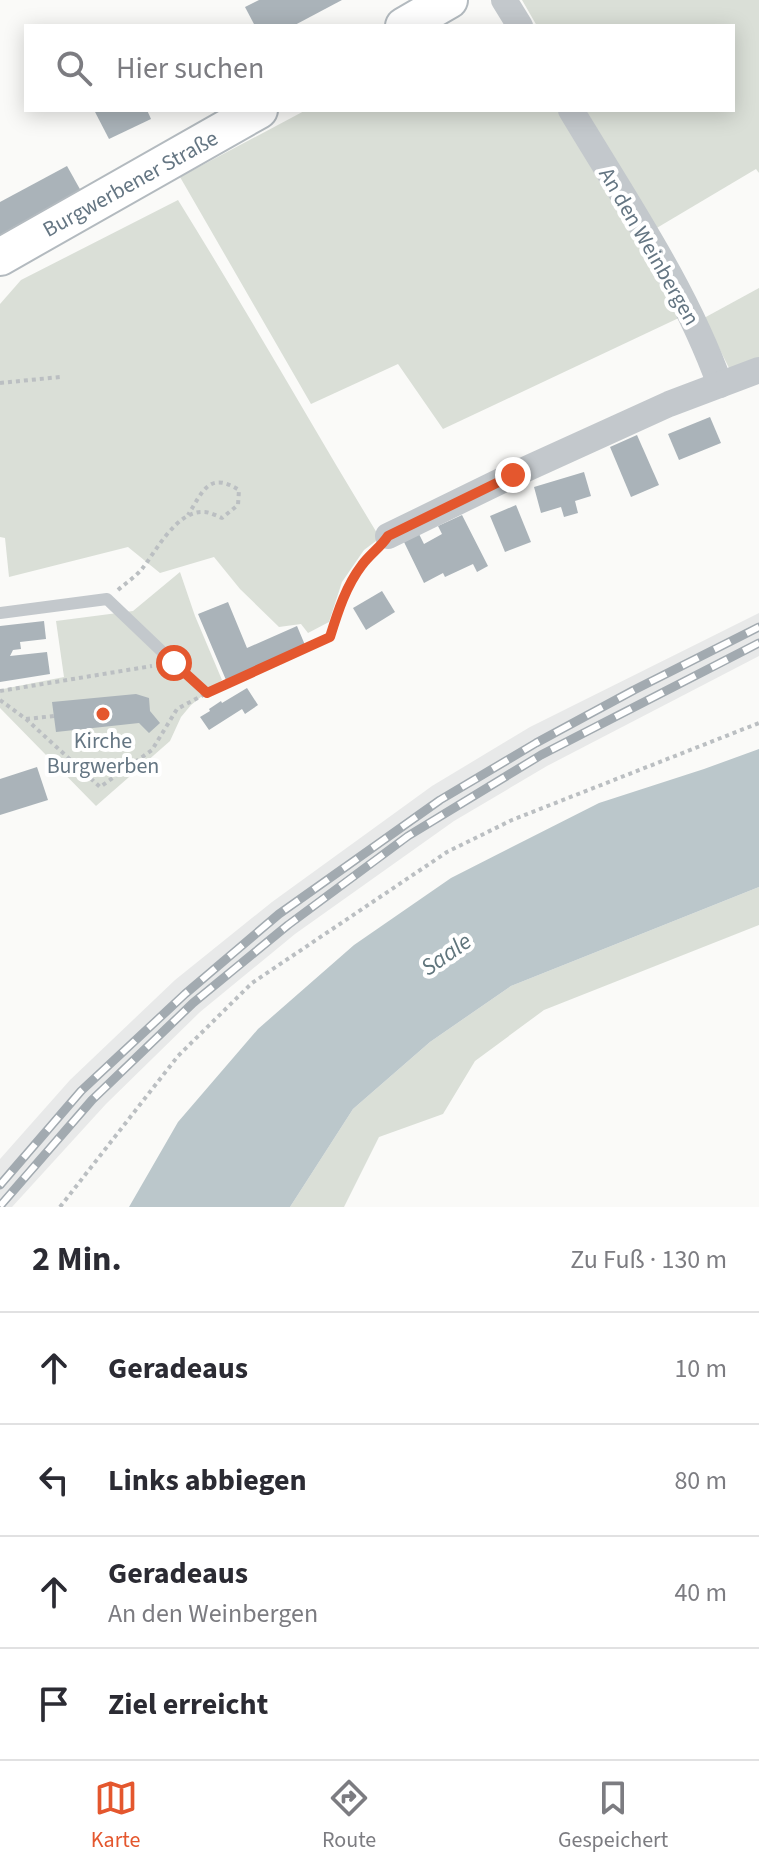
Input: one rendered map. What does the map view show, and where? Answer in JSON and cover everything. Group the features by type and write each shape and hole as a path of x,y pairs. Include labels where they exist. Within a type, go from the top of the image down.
{"main road":[{"path":"407,24 449,0"},
{"name":"Burgwerbener Straße","path":"0,257 255,112"}],"street":[{"path":"504,0 519,24"},
{"name":"An den Weinbergen","path":"572,112 671,279 694,322 720,385"},
{"path":"388,536 655,410 759,370"}],"lane":[{"path":"0,613 107,599 174,663"}],"path":[{"path":"0,383 60,377"},
{"path":"107,599 140,572 173,527 188,515 203,491 213,483 226,482 239,490 238,505 222,518 204,512 188,515"},
{"path":"0,700 26,719 100,787 152,750 177,709 330,637 345,591 369,555 388,536"},
{"path":"0,691 174,663 207,693"},
{"path":"26,719 54,716"},
{"path":"60,1207 178,1056 252,983 447,852 512,820 759,723"}],"shaded area":[{"path":"522,0 759,0 759,173 756,169 655,229 587,112 735,112 735,24 536,24"},
{"path":"302,112 561,112 683,316 443,429 398,364 311,404 180,177"},
{"path":"178,200 380,538 364,550 342,582 329,622 308,633 301,624 279,627 240,589 214,557 160,573 128,547 9,577 5,538 0,537 0,304 21,280"},
{"path":"759,288 759,360 731,372 704,318"},
{"path":"180,572 222,680 191,705 181,717 170,741 96,806 0,708 0,693 3,689 64,677 56,621 133,611"},
{"path":"759,613 759,656 547,766 454,821 295,934 200,1012 106,1104 12,1207 0,1207 0,1159 70,1080 175,980 272,902 432,786 530,727"},
{"path":"759,887 759,925 544,1010 475,1061 443,1114 379,1137 344,1207 290,1207 353,1109 430,1042 511,986"}],"water":[{"name":"Saale","path":"759,749 759,887 511,986 430,1042 353,1109 290,1207 129,1207 178,1122 258,1029 354,945 451,878 599,803"}],"building":[{"path":"259,0 342,0 297,24 254,24 245,7"},
{"path":"95,112 148,112 151,119 109,139"},
{"path":"67,166 81,191 0,235 0,202"},
{"path":"710,417 721,443 679,460 668,434"},
{"path":"637,435 659,485 631,497 610,447"},
{"path":"584,472 591,496 575,501 578,513 564,517 561,507 541,513 534,487"},
{"path":"516,505 531,542 505,552 490,516"},
{"path":"462,515 488,566 477,572 473,564 445,577 443,573 424,583 404,542 419,534 424,544 442,534 438,526"},
{"path":"382,591 395,612 366,630 353,608"},
{"path":"228,602 247,648 297,626 305,645 226,680 198,614"},
{"path":"44,621 46,639 20,642 21,649 13,650 10,656 47,652 50,674 0,682 0,626"},
{"path":"247,688 258,705 245,714 242,709 209,730 200,717 221,701"},
{"name":"Kirche Burgwerben","path":"136,694 149,698 150,711 160,723 149,733 139,723 56,732 52,702"},
{"path":"37,767 48,800 0,815 0,779"}],"railway":[{"path":"0,1185 81,1091 185,994 279,914 440,800 536,743 759,627"},
{"path":"0,1206 92,1100 193,1003 288,925 408,836 541,755 759,643"}],"place":[{"name":"Kirche Burgwerben","path":"103,714"}],"route":[{"path":"174,663 207,693 330,637 345,591 369,555 388,536 513,475"}]}
